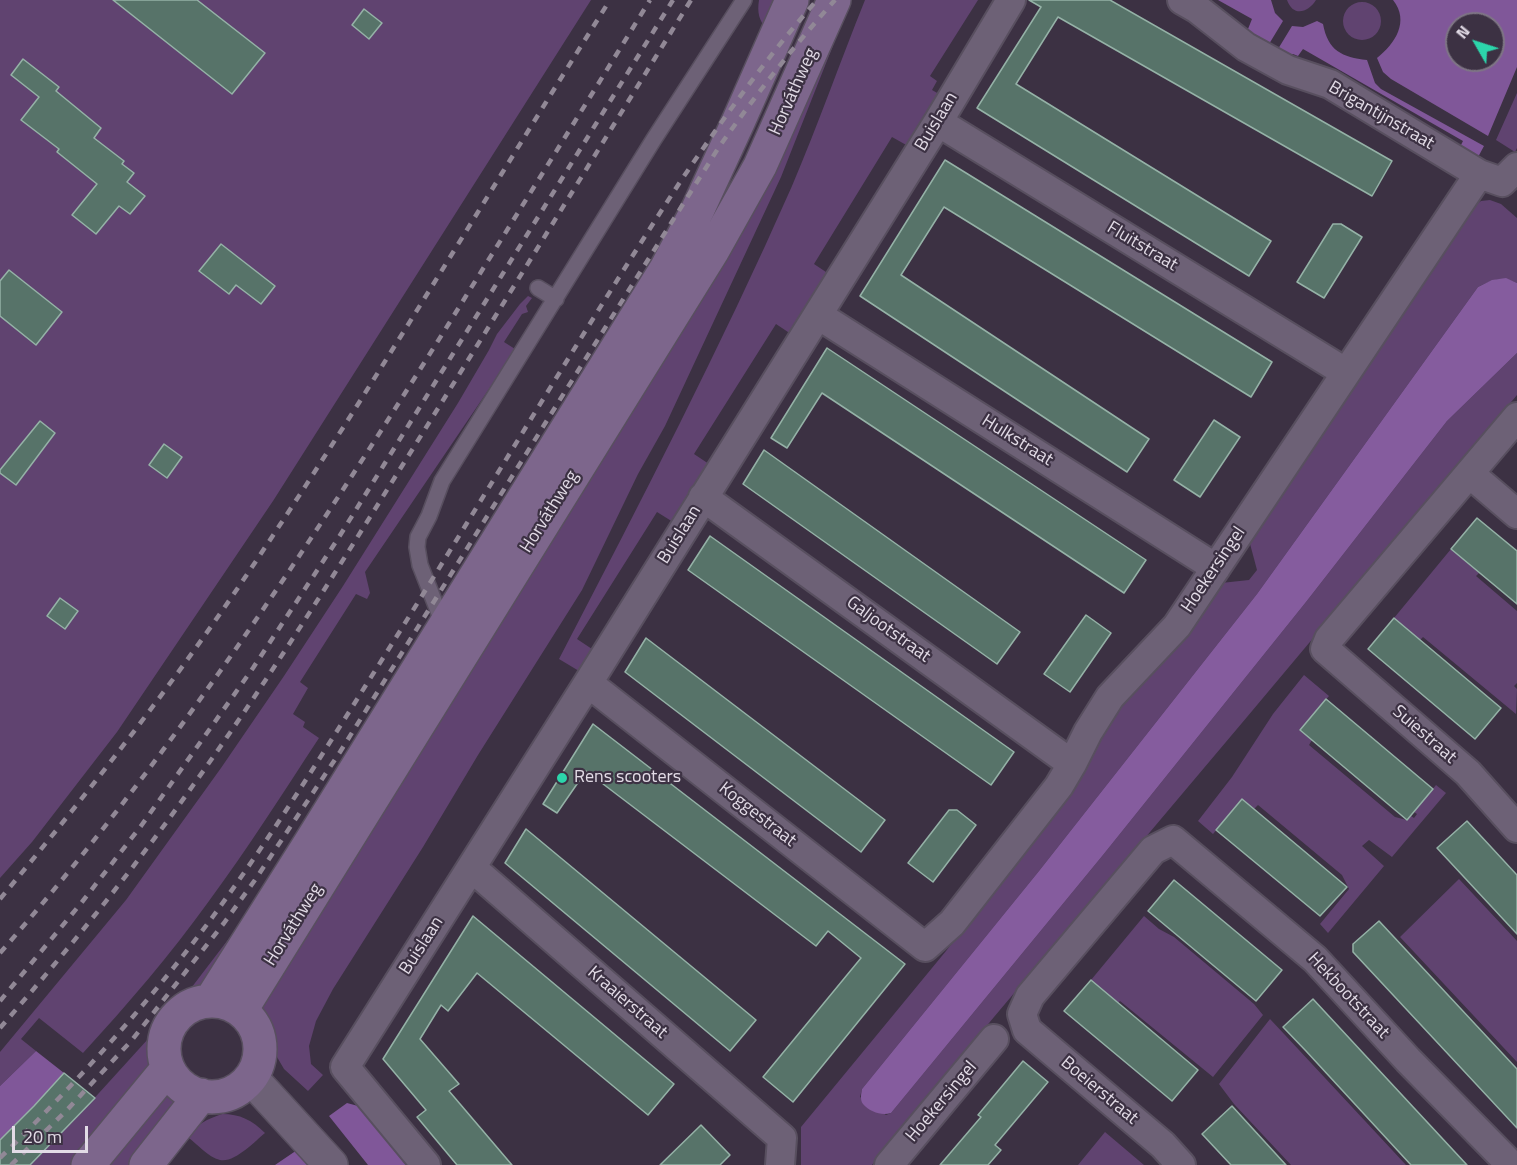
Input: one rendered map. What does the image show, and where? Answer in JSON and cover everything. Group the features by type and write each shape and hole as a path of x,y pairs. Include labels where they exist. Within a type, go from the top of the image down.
{"main road":[{"name":"Horváthweg","path":"226,1005 319,830 666,269 740,120 792,0"},
{"name":"Horváthweg","path":"226,1005 713,250 760,166 834,0"},
{"path":"197,1003 226,1005 255,1026 261,1047 260,1058 251,1078 245,1085 228,1094 210,1097 201,1095 178,1082 168,1068 164,1046 170,1026 184,1010 197,1003"},
{"path":"88,1165 168,1068"},
{"path":"146,1165 201,1095"}],"street":[{"name":"Buislaan","path":"426,1165 345,1067 818,315 1011,0"},
{"name":"Brigantijnstraat","path":"1182,0 1196,8 1246,47 1288,70 1330,84 1479,174 1502,182 1517,167"},
{"name":"Fluitstraat","path":"938,122 1346,372"},
{"name":"Hoekersingel","path":"925,946 952,923 1059,786 1088,732 1110,698 1177,626 1479,174"},
{"name":"Hulkstraat","path":"818,315 1216,568"},
{"path":"1517,417 1470,474 1517,514"},
{"name":"Suiestraat","path":"1470,474 1329,639 1325,649 1468,773 1517,828"},
{"name":"Galjootstraat","path":"703,497 1072,764"},
{"name":"Koggestraat","path":"588,683 925,946"},
{"name":"Boeierstraat","path":"1173,840 1154,850 1030,996 1022,1014 1027,1030 1163,1145 1181,1165"},
{"name":"Hekbootstraat","path":"1173,840 1315,959 1408,1060 1510,1165"},
{"name":"Kraaierstraat","path":"472,868 781,1151"},
{"name":"Hoekersingel","path":"890,1165 994,1039"},
{"path":"251,1078 331,1165"}],"lane":[{"path":"444,627 420,565 417,547 418,537 429,516 442,481 648,149 744,0"},
{"path":"538,288 556,299"}],"shaded area":[{"path":"0,0 591,0 273,501 117,732 32,842 0,878"},
{"path":"759,0 781,0 767,30 759,16"},
{"path":"843,0 851,0 781,177 665,426 638,474 582,590 333,989 316,1021 309,1046 311,1064 323,1075 308,1091 284,1069 277,1057 261,1016 263,991"},
{"path":"865,0 978,0 930,76 937,81 932,90 939,94 908,146 892,137 814,264 829,274 791,334 776,324 694,454 709,464 673,522 657,512 577,639 592,649 579,671 559,659 679,424 765,246 802,163"},
{"path":"1218,0 1271,0 1275,13 1283,21 1266,49 1252,41 1248,29 1252,19"},
{"path":"1287,0 1316,0 1309,8 1297,11"},
{"path":"1393,0 1517,0 1517,67 1488,136 1391,79 1383,72 1377,58 1398,32 1400,16"},
{"path":"1362,2 1369,3 1375,8 1380,14 1380,28 1375,34 1369,39 1362,40 1355,39 1349,34 1344,28 1343,21 1344,14 1349,8 1355,3"},
{"path":"1317,21 1323,24 1328,41 1338,51 1350,57 1367,60 1375,83 1381,89 1484,146 1477,159 1459,149 1463,141 1303,49 1298,56 1293,54 1281,59 1275,54 1292,26 1303,27"},
{"path":"1517,93 1517,148 1515,152 1496,140"},
{"path":"1490,200 1501,204 1517,218 1517,283 1497,280 1478,287 1257,594 1039,871 862,1089 860,1097 886,1115 891,1113 1103,855 1306,602 1447,421 1517,353 1517,395 872,1165 801,1165 801,1127 946,951 1079,780 1103,731 1136,687 1221,583 1249,580 1257,570 1249,540 1473,207 1481,201"},
{"path":"1506,278 1517,283 1517,353 1447,421 1306,602 1103,855 891,1113 880,1114 866,1107 861,1101 862,1089 1039,871 1257,594 1478,287 1492,280"},
{"path":"528,296 532,298 526,306 528,312 522,314 504,342 515,349 365,572 370,593 367,599 356,594 300,682 308,688 293,714 305,722 303,727 319,738 265,820 179,941 83,1053 39,1018 21,1039 36,1051 0,1086 0,1052 126,900 221,768 343,586 458,403 497,334"},
{"path":"1451,549 1479,573 1476,576 1517,611 1517,683 1514,686 1517,689 1516,714 1423,637 1420,640 1394,618"},
{"path":"1304,675 1329,696 1300,730 1312,740 1309,745 1395,817 1407,820 1411,816 1414,818 1417,814 1414,812 1436,785 1446,793 1392,857 1369,840 1362,846 1384,866 1328,933 1320,924 1349,889 1342,875 1258,805 1254,809 1242,799 1213,834 1198,821 1232,777 1273,714"},
{"path":"1459,879 1517,941 1517,1062 1400,937"},
{"path":"1144,916 1159,929 1174,937 1254,1004 1263,1015 1213,1077 1091,980"},
{"path":"240,924 201,992 182,1000"},
{"path":"1270,1019 1406,1165 1291,1165 1234,1104 1219,1084"},
{"path":"158,1028 154,1039 154,1063 77,1165 30,1165 89,1104"},
{"path":"36,1051 64,1073 0,1140 0,1086"},
{"path":"165,1088 182,1102 131,1165 103,1165"},
{"path":"347,1103 358,1106 406,1165 368,1165 329,1116"},
{"path":"222,1114 245,1119 265,1133 244,1151 232,1158 220,1160 207,1153 188,1137 203,1122"},
{"path":"1105,1132 1144,1165 1078,1165"},
{"path":"300,1148 313,1165 275,1165"}],"building":[{"path":"113,0 197,0 265,53 232,94"},
{"path":"1029,0 1110,0 1392,161 1372,196 1058,17 1016,84 1271,241 1249,276 977,108 1041,7"},
{"path":"364,9 382,23 369,39 352,25"},
{"path":"23,59 59,87 56,91 101,128 94,138 124,161 122,164 134,173 127,182 145,196 130,214 119,206 96,234 72,215 97,184 57,152 59,149 21,120 39,97 11,75"},
{"path":"945,160 1272,362 1251,397 944,207 901,275 1149,439 1127,472 860,296"},
{"path":"1333,224 1341,224 1362,237 1324,298 1297,282"},
{"path":"221,244 275,286 261,304 236,285 229,294 199,271"},
{"path":"9,270 62,312 36,345 0,316 0,281"},
{"path":"827,348 1146,560 1124,593 822,393 787,448 771,438"},
{"path":"1214,420 1240,437 1200,497 1174,480"},
{"path":"40,421 55,433 16,485 0,473 0,470"},
{"path":"164,444 182,457 167,478 149,465"},
{"path":"764,450 1020,632 997,664 743,484"},
{"path":"1477,518 1517,551 1517,604 1451,549"},
{"path":"710,536 1014,752 991,785 688,570"},
{"path":"60,598 78,611 65,629 47,616"},
{"path":"1086,615 1111,633 1070,692 1044,674"},
{"path":"1394,618 1501,708 1475,739 1368,649"},
{"path":"646,638 885,820 861,852 625,672"},
{"path":"1326,699 1433,789 1407,820 1300,730"},
{"path":"593,724 905,964 793,1102 763,1077 861,958 828,931 816,946 586,771 557,813 543,804"},
{"path":"1242,799 1347,887 1320,916 1216,830"},
{"path":"949,810 957,810 976,825 933,882 908,863"},
{"path":"1467,821 1517,875 1517,934 1437,848"},
{"path":"526,829 756,1020 730,1051 505,863"},
{"path":"1174,880 1282,970 1256,1001 1148,911"},
{"path":"473,916 674,1084 648,1115 477,973 448,1011 441,1005 420,1039 459,1084 449,1091 512,1165 457,1165 417,1117 426,1110 383,1059"},
{"path":"1379,921 1517,1069 1517,1128 1353,952 1353,944"},
{"path":"1091,980 1198,1070 1172,1101 1064,1011"},
{"path":"1313,999 1467,1165 1411,1165 1283,1027"},
{"path":"1023,1061 1048,1082 995,1145 1001,1150 988,1165 940,1165 981,1117 978,1115"},
{"path":"64,1073 95,1098 30,1165 0,1165 0,1140"},
{"path":"1232,1106 1286,1165 1231,1165 1202,1134"},
{"path":"701,1125 730,1155 720,1165 660,1165"}],"railway":[{"path":"0,899 138,726 235,592 354,411 610,0"},
{"path":"0,953 122,804 180,727 291,568 448,325 650,0"},
{"path":"0,1001 141,826 253,668 339,537 673,0"},
{"path":"0,1028 124,878 171,816 253,698 367,523 691,0"},
{"path":"0,1158 85,1071 138,1010 190,947 234,887 329,743 680,182 745,89 817,0"},
{"path":"11,1165 67,1110 132,1040 255,880 340,752 719,147 775,72 835,0"}],"place":[{"name":"Rens scooters","path":"562,778"}]}
